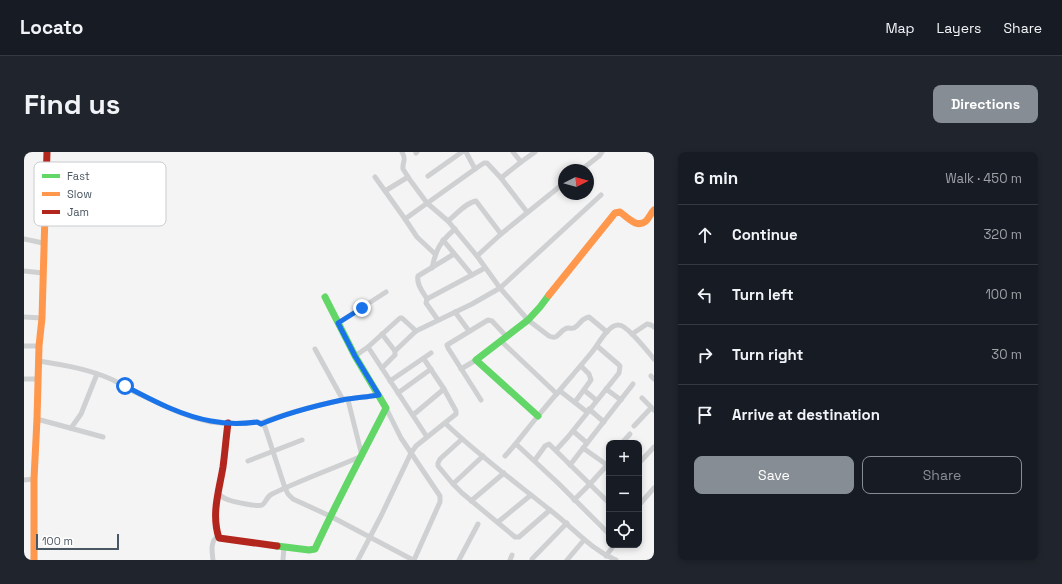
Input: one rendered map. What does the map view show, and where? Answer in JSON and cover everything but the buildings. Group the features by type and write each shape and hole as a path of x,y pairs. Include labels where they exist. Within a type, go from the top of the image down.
{"street":[{"path":"47,152 47,162"},
{"path":"402,152 405,159 402,166 403,169 427,203 448,221 500,288 528,320 549,336 553,337 557,336 565,329 575,327 584,318 589,317 607,332"},
{"path":"428,176 462,152"},
{"path":"466,152 475,169"},
{"path":"513,152 521,162"},
{"path":"501,178 535,152"},
{"path":"589,164 602,152"},
{"path":"405,219 484,163 487,163 501,178 527,212"},
{"path":"375,177 417,237 435,254"},
{"path":"385,191 408,177"},
{"path":"476,256 558,188"},
{"path":"382,368 395,355 395,351 416,331 472,304 500,288 600,195"},
{"path":"448,221 466,206 476,201 501,234"},
{"path":"461,369 476,360 504,339 528,320 540,308 554,288 615,213 620,212 638,224 646,222 654,210"},
{"path":"34,560 34,480 39,346 42,318 44,226"},
{"path":"432,268 438,246 455,230"},
{"path":"24,239 43,243"},
{"path":"443,240 472,275"},
{"path":"438,320 426,303 427,299 418,283 417,278 454,254"},
{"path":"427,299 485,268"},
{"path":"24,271 43,272"},
{"path":"338,323 386,292"},
{"path":"39,361 97,374 113,380 162,405 211,422 257,422 261,424 265,427 288,494 293,498 413,560 441,499 439,493 411,453 396,428 379,395 355,356 325,297"},
{"path":"455,312 469,331"},
{"path":"24,317 42,318"},
{"path":"355,356 368,347 400,318 416,331"},
{"path":"481,400 447,345 490,320 504,339 558,393 575,402 604,422"},
{"path":"632,334 647,324 654,327"},
{"path":"505,456 581,366 607,332 615,326 623,326 654,358"},
{"path":"382,334 395,351"},
{"path":"24,346 39,346"},
{"path":"556,450 619,373 620,366 597,346"},
{"path":"368,347 427,437"},
{"path":"315,349 346,400 362,456"},
{"path":"390,381 432,354"},
{"path":"358,560 411,453 416,446 445,423 456,412 444,389 424,359"},
{"path":"476,360 538,416"},
{"path":"575,402 591,380 589,374 581,366"},
{"path":"398,393 431,369"},
{"path":"71,428 81,414 97,374"},
{"path":"24,379 38,379"},
{"path":"570,465 633,384"},
{"path":"412,415 444,389"},
{"path":"584,390 596,400"},
{"path":"606,390 621,400"},
{"path":"261,424 294,412 346,400 379,395"},
{"path":"634,426 653,409 642,398"},
{"path":"228,423 215,519 215,526 218,536 221,539 313,550 315,549 330,516 386,408"},
{"path":"37,419 102,437"},
{"path":"445,423 462,439 567,523 596,550 613,559"},
{"path":"573,431 585,446 606,462"},
{"path":"625,440 630,434"},
{"path":"462,439 438,461 438,466 453,484 471,501 517,537 519,537 550,510"},
{"path":"248,461 302,440"},
{"path":"516,444 535,460 606,531"},
{"path":"535,460 549,444 606,500"},
{"path":"642,460 654,447"},
{"path":"218,494 230,500 261,505 268,496 362,456"},
{"path":"453,484 483,456"},
{"path":"574,500 606,466"},
{"path":"471,501 504,473"},
{"path":"24,480 34,480"},
{"path":"642,502 654,488"},
{"path":"498,522 531,495"},
{"path":"532,559 567,523"},
{"path":"460,560 478,524"},
{"path":"213,560 212,542 218,536"},
{"path":"566,560 584,540"},
{"path":"283,560 284,547"},
{"path":"606,556 612,548"}],"traffic: fast":[{"path":"538,416 476,360 528,320 549,295"},
{"path":"277,546 309,550 315,549 386,408 355,356 325,297"}],"traffic: slow":[{"path":"549,295 615,213 620,212 632,221 639,224 646,221 654,210"},
{"path":"34,560 34,479 39,346 42,318 45,226"}],"traffic: jam":[{"path":"47,152 47,162"},
{"path":"228,423 216,511 219,538 277,546"}],"route":[{"path":"125,386 162,405 194,417 211,422 243,424 257,422 261,424 288,413 343,400 379,395 355,356 338,323 362,308"}]}
